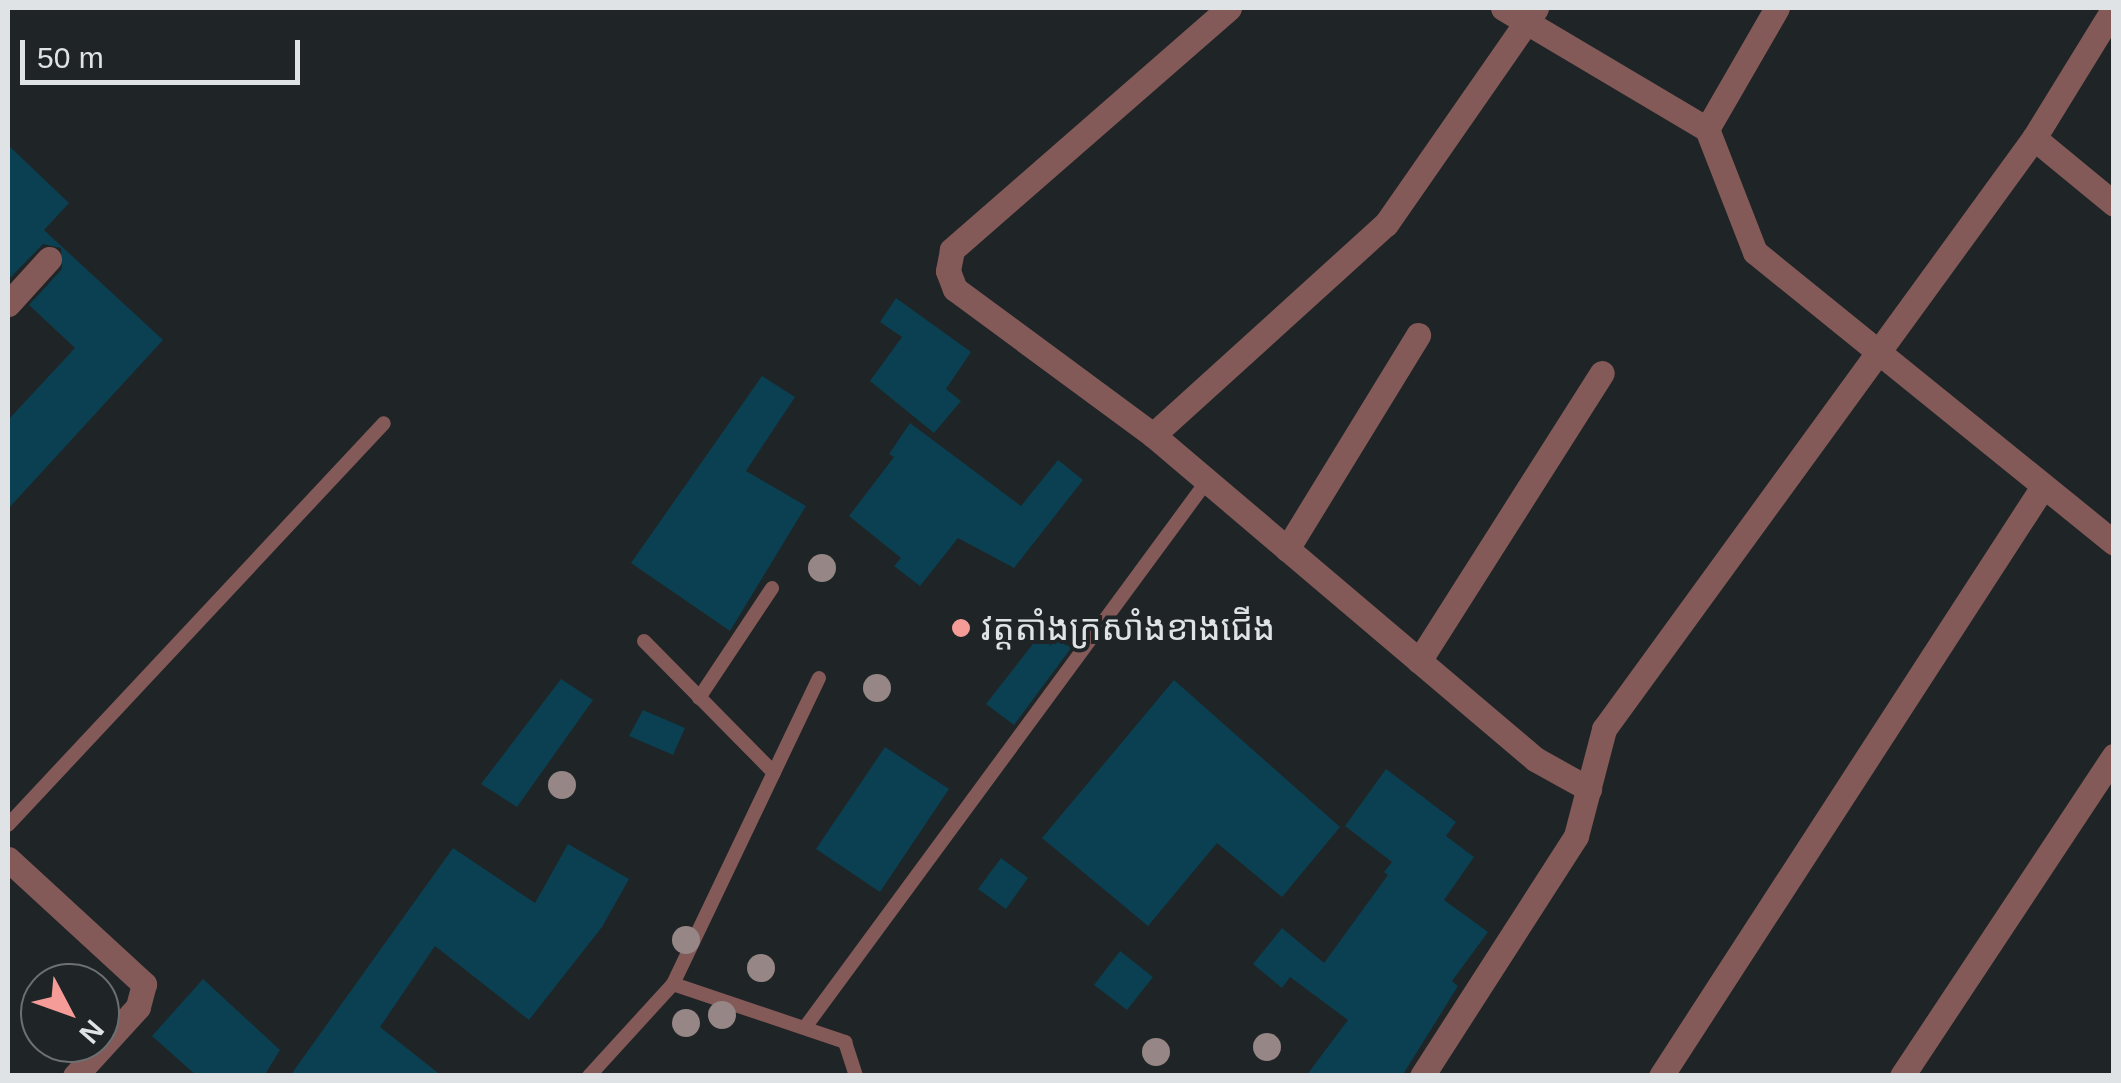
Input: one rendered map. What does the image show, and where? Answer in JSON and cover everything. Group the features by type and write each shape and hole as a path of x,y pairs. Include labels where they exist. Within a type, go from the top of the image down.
{"street":[{"path":"1229,8 952,250 948,270 955,289 1154,435 1535,760 1589,790"},
{"path":"1502,8 1532,14 1707,130 1755,252 2114,543"},
{"path":"1707,130 1777,8"},
{"path":"1422,1076 1576,836 1604,730 2034,138 2114,8"},
{"path":"1154,435 1386,224 1532,14"},
{"path":"2034,138 2114,204"},
{"path":"8,304 49,259"},
{"path":"1287,549 1418,335"},
{"path":"1419,661 1602,373"},
{"path":"1662,1076 2042,488"},
{"path":"1902,1076 2114,756"},
{"path":"8,859 144,984 138,1008 75,1076"}],"lane":[{"path":"8,826 384,423"},
{"path":"806,1026 1207,481"},
{"path":"699,698 772,588"},
{"path":"644,641 774,774"},
{"path":"588,1076 673,984 819,678"},
{"path":"673,984 845,1042 856,1076"}],"building":[{"path":"8,145 69,203 44,230 163,340 8,509 8,420 75,348 29,305 62,269 61,248 43,244 8,280"},
{"path":"896,298 971,352 946,389 961,401 934,433 870,381 902,337 880,322"},
{"path":"762,376 795,397 746,471 806,506 730,631 631,563"},
{"path":"910,423 1021,506 1058,460 1083,480 1014,568 958,538 920,586 894,566 901,558 849,516 894,457 889,454"},
{"path":"1046,627 1071,648 1014,725 986,704"},
{"path":"561,679 593,700 517,807 481,784"},
{"path":"1174,680 1340,827 1282,897 1217,843 1148,926 1042,838"},
{"path":"643,710 685,728 673,755 629,736"},
{"path":"885,747 949,789 880,892 816,849"},
{"path":"1386,769 1456,822 1446,836 1474,857 1444,900 1488,932 1452,981 1458,986 1402,1076 1306,1076 1348,1020 1290,977 1282,988 1253,964 1282,928 1324,963 1388,875 1384,872 1392,862 1345,826"},
{"path":"568,844 629,879 602,927 529,1020 435,946 380,1027 442,1076 290,1076 453,848 535,903"},
{"path":"1001,858 1028,878 1006,909 978,889"},
{"path":"1120,951 1153,977 1127,1010 1094,985"},
{"path":"203,979 280,1050 264,1076 197,1076 152,1036"}],"place":[{"name":"វត្តតាំងក្រសាំងខាងជើង","path":"961,628"}]}
